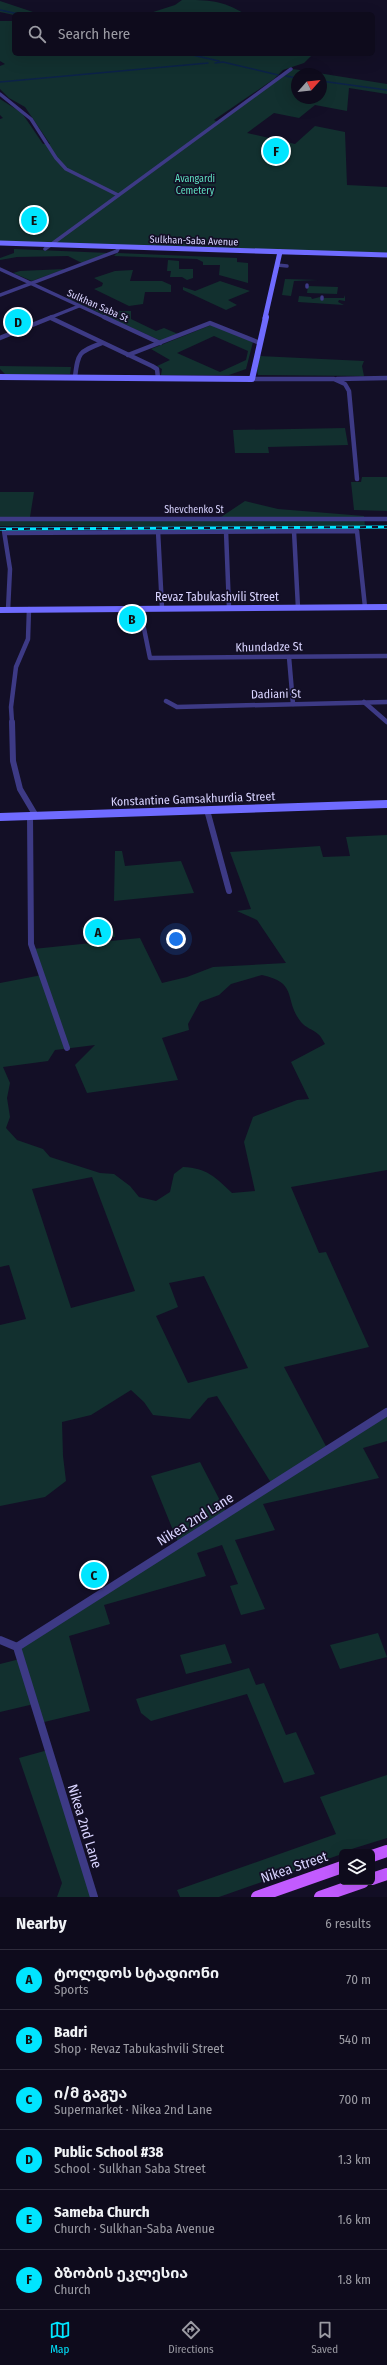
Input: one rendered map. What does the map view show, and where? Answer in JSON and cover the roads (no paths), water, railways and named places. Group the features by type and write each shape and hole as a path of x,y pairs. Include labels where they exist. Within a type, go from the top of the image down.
{"main road":[{"name":"Sulkhan-Saba Avenue","path":"0,243 48,247"},
{"name":"Sulkhan-Saba Avenue","path":"0,247 280,254 387,259"},
{"name":"Sulkhan-Saba Avenue","path":"280,254 387,255"},
{"path":"1,375 252,379 280,254"},
{"name":"Revaz Tabukashvili Street","path":"0,610 387,607"},
{"name":"Konstantine Gamsakhurdia Street","path":"0,817 387,804"},
{"path":"375,1855 387,1851"},
{"name":"Nikea Street","path":"257,1897 339,1868"},
{"path":"375,1878 387,1874"},
{"path":"320,1897 354,1885"}],"street":[{"path":"48,247 291,69"},
{"path":"0,94 5,99 20,107 32,120 59,163 66,169 118,195"},
{"name":"Sulkhan Saba St","path":"0,295 118,249"},
{"path":"277,266 286,266"},
{"name":"Sulkhan Saba St","path":"0,269 160,343"},
{"path":"0,338 80,306"},
{"path":"51,318 152,366 157,369 158,378"},
{"path":"128,354 210,323 260,343"},
{"path":"75,377 77,358 81,351 102,343"},
{"path":"252,379 387,378"},
{"path":"334,379 345,384 349,391 357,479"},
{"name":"Shevchenko St","path":"0,519 387,519"},
{"path":"158,531 162,608"},
{"path":"226,531 229,608"},
{"path":"294,531 298,608"},
{"path":"8,610 10,568 4,532 357,531 366,607"},
{"path":"29,609 28,639 16,667 11,707 13,753 20,790 33,816 31,944 67,1048"},
{"name":"Khundadze St","path":"140,609 150,658 387,656"},
{"path":"289,657 293,704"},
{"name":"Dadiani St","path":"166,701 178,707 387,702"},
{"path":"364,702 387,722"},
{"path":"207,810 229,891"},
{"name":"Nikea 2nd Lane","path":"94,1897 17,1647 387,1412"},
{"path":"0,1640 17,1647"}],"waterway":[{"path":"0,10 12,13"},
{"path":"197,56 219,61"},
{"path":"215,63 223,62 278,75"},
{"path":"0,82 208,63"},
{"path":"286,76 291,77"},
{"path":"327,82 387,90"}],"railway":[{"path":"0,529 387,527"}],"place":[{"name":"ბზობის ეკლესია","path":"276,151"},
{"name":"Sameba Church","path":"34,220"},
{"name":"Public School #38","path":"18,322"},
{"name":"Badri","path":"132,619"},
{"name":"ტოლდოს სტადიონი","path":"98,932"},
{"name":"ი/მ გაგუა","path":"94,1575"}],"park label":[{"name":"Avangardi Cemetery","path":"195,184"}]}
